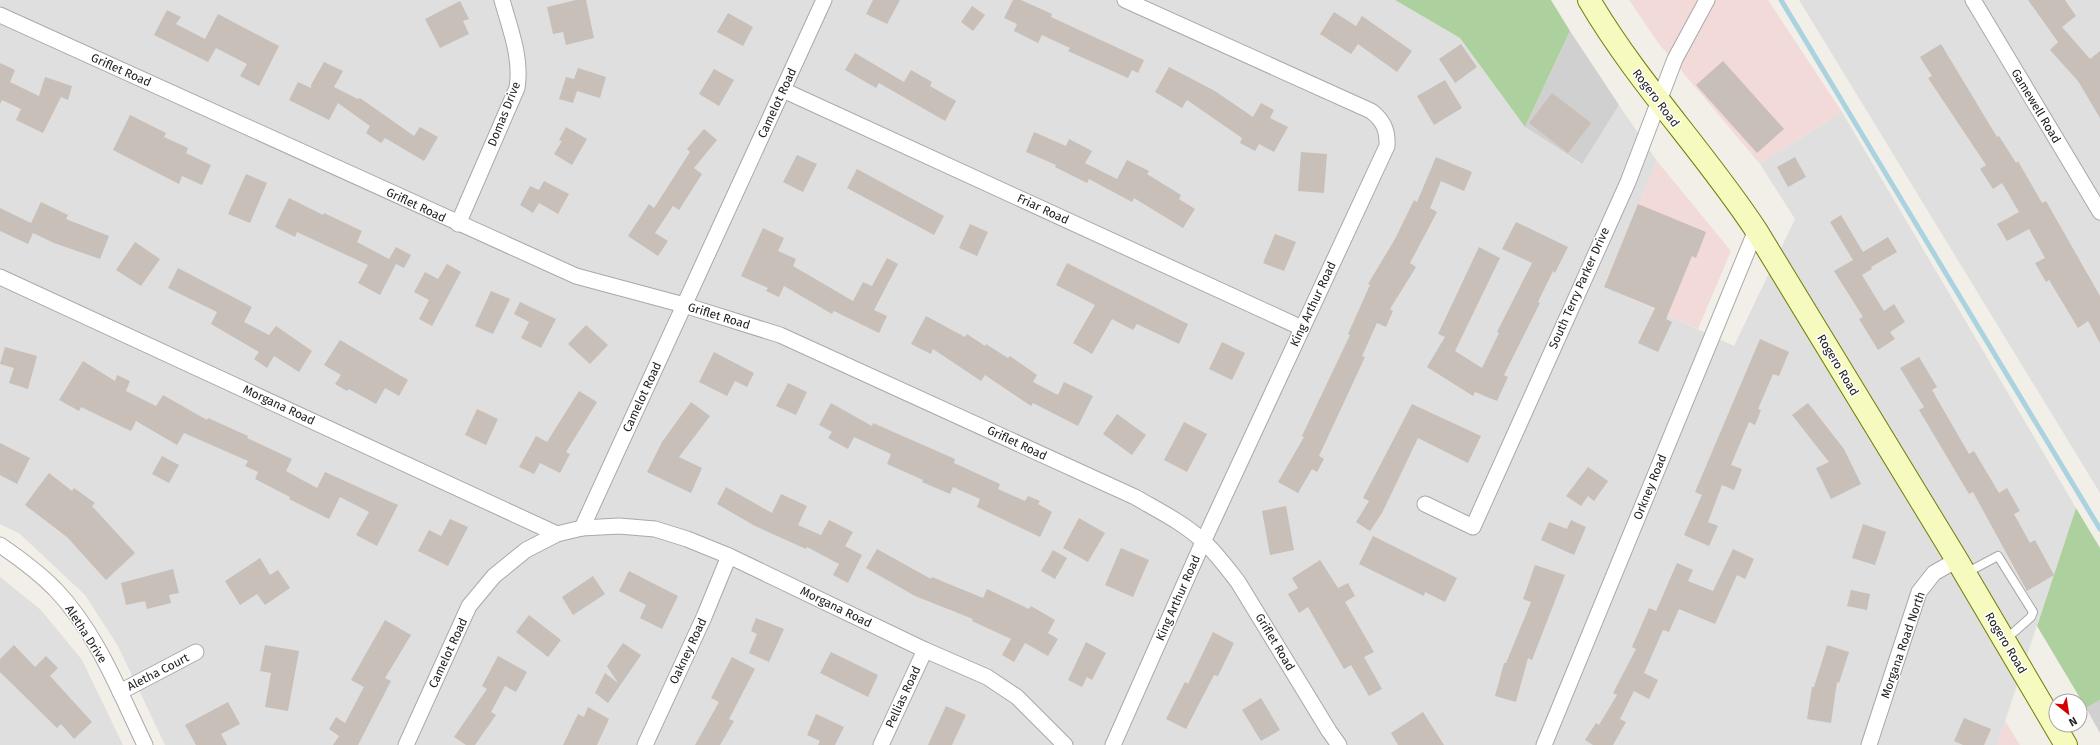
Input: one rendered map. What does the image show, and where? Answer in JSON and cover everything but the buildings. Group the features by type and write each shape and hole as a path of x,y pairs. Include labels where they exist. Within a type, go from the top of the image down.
{"main road":[{"name":"Rogero Road","path":"1589,0 1627,60 1735,198 1756,230 1960,566 2066,745"}],"street":[{"name":"Domas Drive","path":"458,224 517,88 520,73 517,54 502,0"},
{"name":"Camelot Road","path":"406,745 469,606 494,576 526,550 557,534 582,528 824,0"},
{"name":"South Terry Parker Drive","path":"1425,504 1473,527 1628,182 1675,59 1707,0"},
{"name":"Gamewell Road","path":"1973,0 2100,212"},
{"name":"King Arthur Road","path":"1113,745 1204,542 1387,146 1388,135 1384,124 1371,111 1129,1"},
{"name":"Griflet Road","path":"0,15 458,224 576,276 684,305 787,338 1135,497 1177,521 1204,542 1238,582 1339,745"},
{"name":"Friar Road","path":"783,90 1302,328"},
{"name":"Orkney Road","path":"1544,745 1756,230"},
{"name":"Morgana Road","path":"0,277 557,534"},
{"name":"Morgana Road","path":"582,528 619,526 655,529 687,539 729,556 925,650 987,677 1017,697 1065,745"},
{"name":"Aletha Drive","path":"0,545 22,561 55,589 77,616 99,650 145,745"},
{"name":"Oakney Road","path":"645,745 729,556"},
{"name":"Morgana Road North","path":"1869,745 1919,592 1934,573 1960,566"},
{"name":"Pellias Road","path":"881,745 925,650"},
{"name":"Aletha Court","path":"120,692 196,652"}],"lane":[{"path":"1960,566 1998,556 2033,612 2030,617 2004,640"}],"shaded area":[{"path":"0,0 1395,0 1460,38 1525,127 1581,164 1619,105 1657,161 1604,286 1734,346 1795,219 1760,164 1842,112 2076,508 1997,745 165,745 118,646 85,595 20,534 0,524"},
{"path":"1629,0 1768,0 1842,112 1760,164 1659,44"},
{"path":"1799,0 2100,0 2100,493"},
{"path":"1570,31 1619,105 1582,164 1525,127"},
{"path":"1657,161 1731,251 1698,329 1604,286"},
{"path":"0,577 41,610 82,660 123,745 0,745"},
{"path":"2100,700 2100,733 2088,712 2088,707"},
{"path":"2005,721 2020,745 1997,745"}],"green space":[{"path":"1395,0 1551,0 1570,31 1525,127 1460,38"},
{"path":"2076,508 2100,548 2100,700 2088,707 2088,693 2077,693 2037,626"}],"waterway":[{"path":"1781,0 2100,529"}]}
